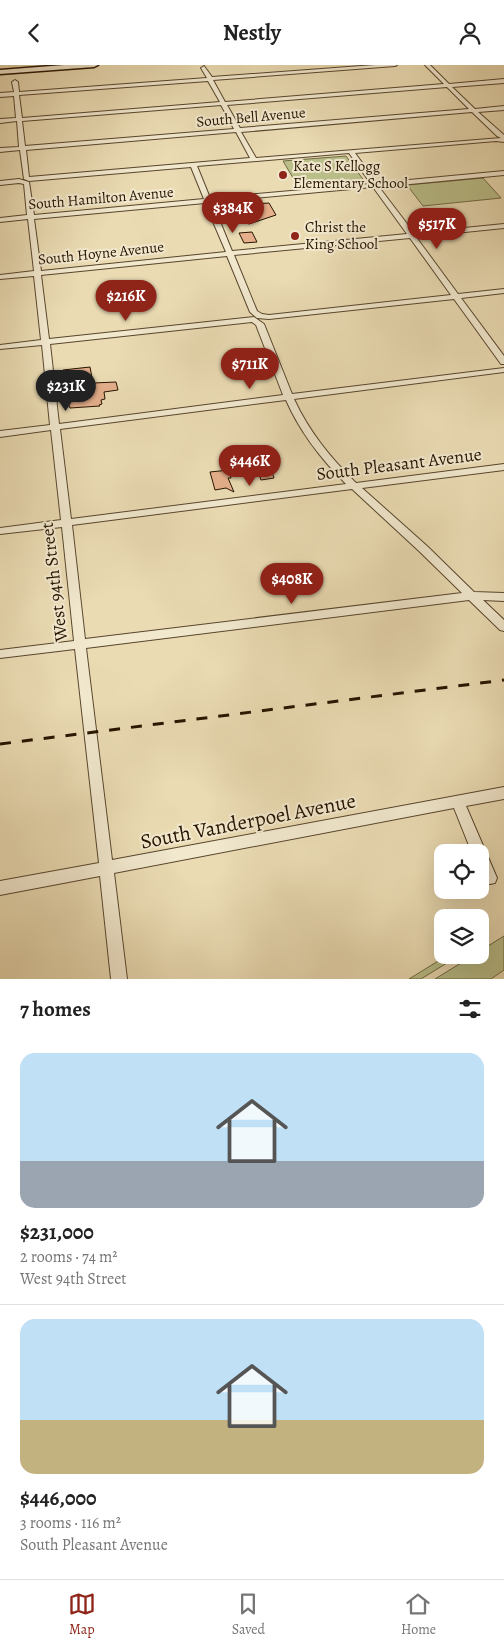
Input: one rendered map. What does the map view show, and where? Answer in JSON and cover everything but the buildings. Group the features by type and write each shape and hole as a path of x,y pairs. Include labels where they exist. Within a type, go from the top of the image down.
{"main road":[{"path":"0,70 53,65"},
{"path":"0,70 13,71 94,65"}],"street":[{"path":"0,95 394,65"},
{"path":"427,65 503,139"},
{"path":"203,67 254,160"},
{"name":"West 94th Street","path":"13,71 24,180 27,183 119,979"},
{"path":"0,121 504,81"},
{"name":"South Bell Avenue","path":"0,150 504,108"},
{"path":"0,183 503,139"},
{"path":"351,152 504,362"},
{"path":"193,165 289,397 306,430 318,448 354,487 411,537 469,596 504,627"},
{"name":"South Hamilton Avenue","path":"0,220 504,173"},
{"name":"South Hoyne Avenue","path":"0,277 504,226"},
{"path":"0,347 504,291"},
{"path":"0,434 504,370"},
{"name":"South Pleasant Avenue","path":"0,531 504,467"},
{"path":"0,654 469,596 504,597"},
{"name":"South Vanderpoel Avenue","path":"0,888 504,793"},
{"path":"458,802 475,844"}],"green space":[{"path":"346,156 365,182 299,188 283,161"},
{"path":"483,178 501,198 423,206 407,185"},
{"path":"504,936 504,970 491,979 435,979 459,964 489,964 489,945"},
{"path":"434,964 445,964 421,979 409,979"}],"railway":[{"path":"0,744 504,680"}],"place":[{"name":"Kate S Kellogg Elementary School","path":"283,175"},
{"name":"Christ the King School","path":"295,236"}]}
